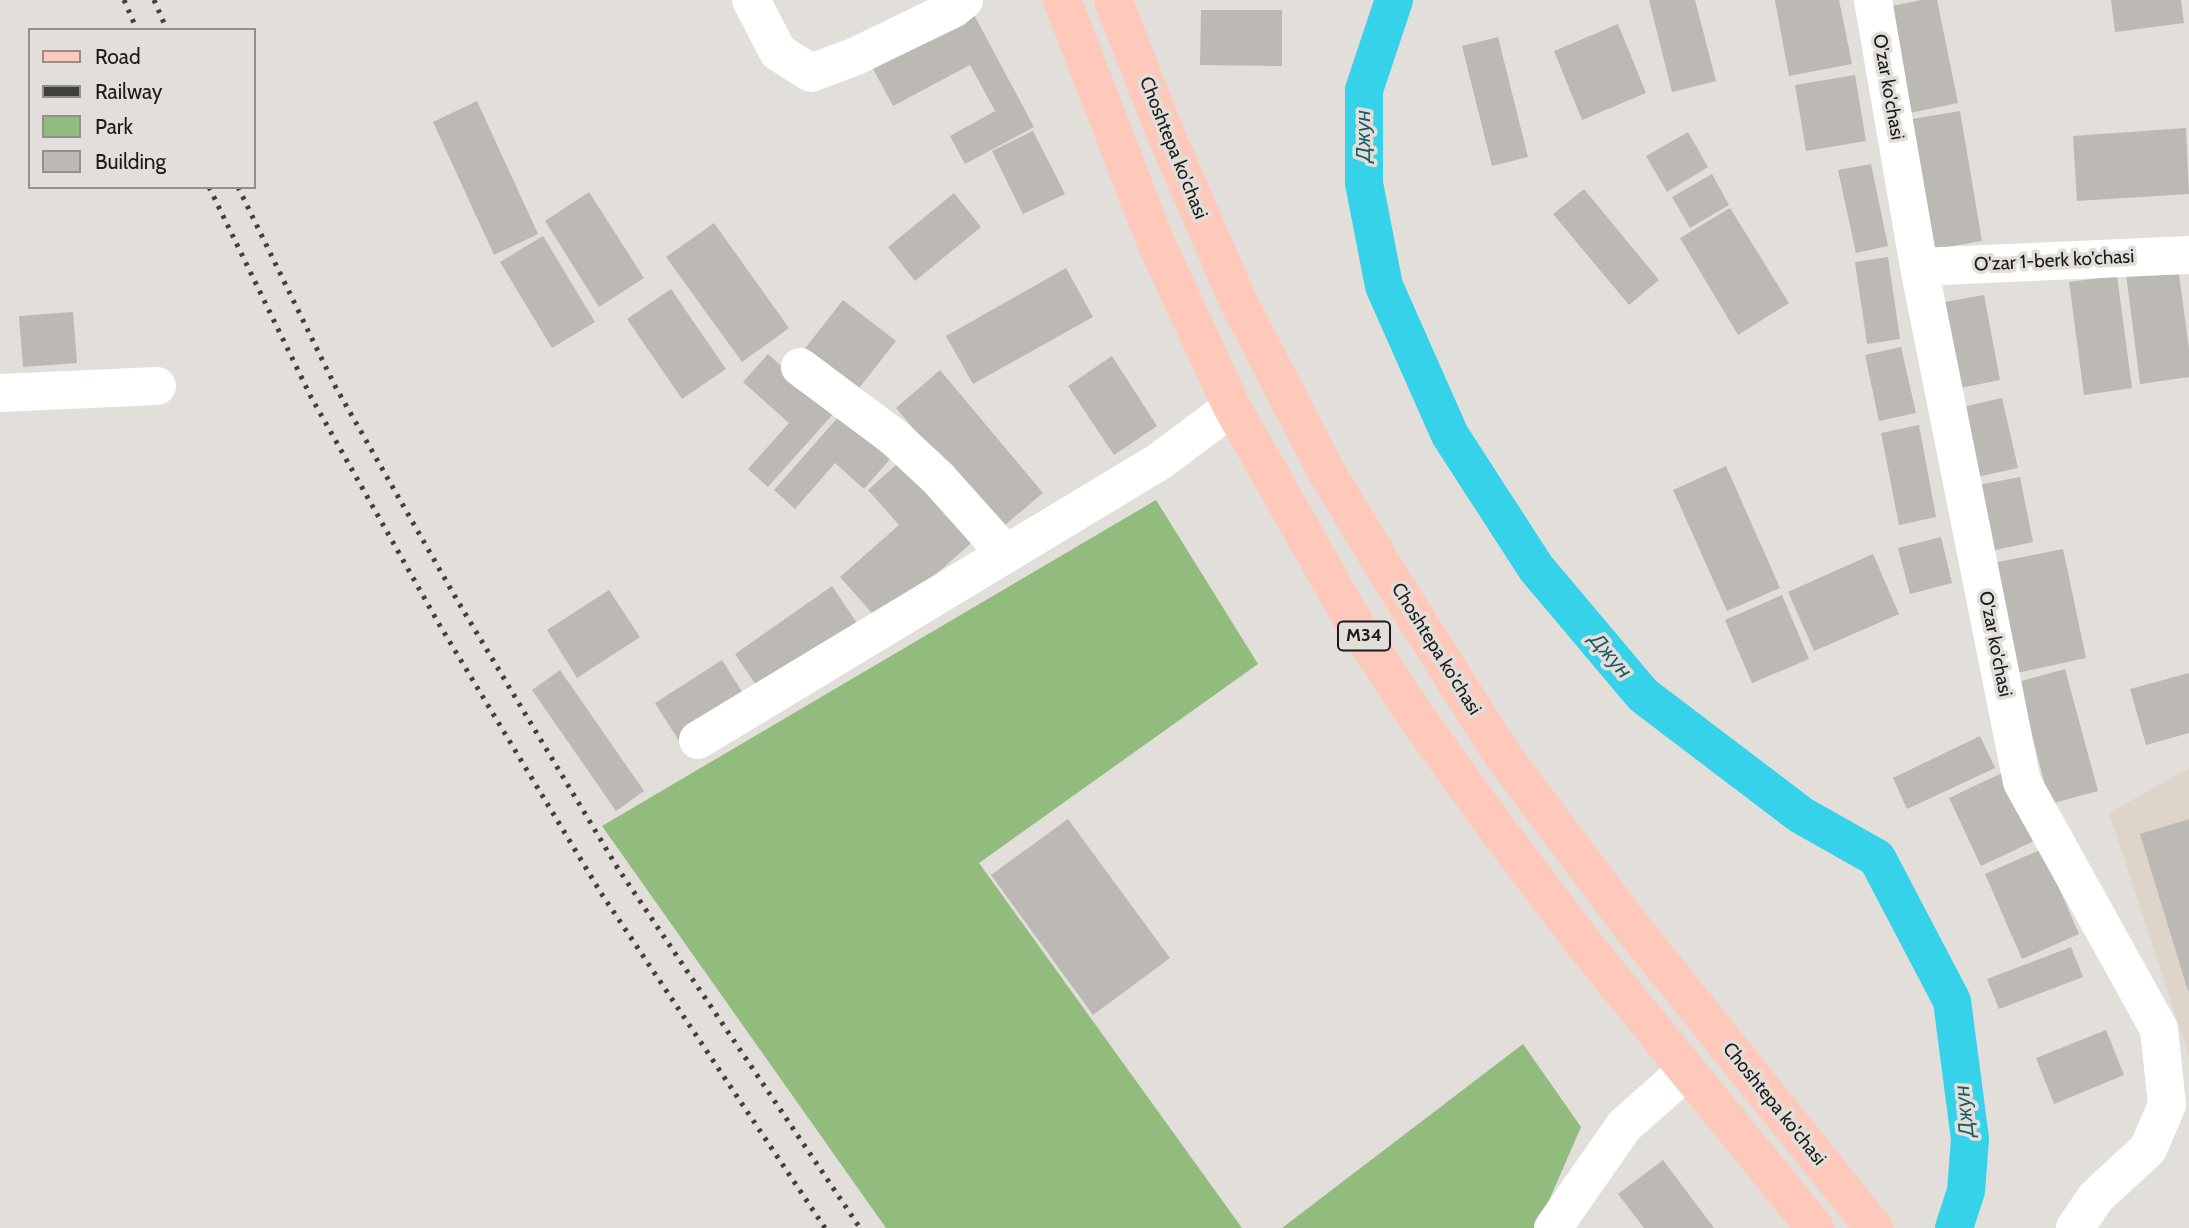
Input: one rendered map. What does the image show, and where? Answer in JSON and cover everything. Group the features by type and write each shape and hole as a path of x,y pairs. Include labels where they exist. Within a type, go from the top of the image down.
{"main road":[{"name":"M34","path":"1062,0 1156,243 1232,407 1335,589 1412,711 1557,908 1815,1228"},
{"name":"Choshtepa ko'chasi","path":"1113,0 1164,130 1238,301 1325,469 1387,570 1501,753 1631,926 1874,1228"}],"street":[{"path":"751,0 778,52 811,73 856,56 953,9 964,0"},
{"name":"O'zar ko'chasi","path":"1873,0 1919,267 2022,782 2158,1029 2167,1105 2148,1149 2096,1197 2075,1228"},
{"name":"O'zar 1-berk ko'chasi","path":"1919,267 2189,255"},
{"path":"800,368 895,438 938,478 1005,553"},
{"path":"0,393 157,386"},
{"path":"698,740 1160,461 1232,407"},
{"path":"1553,1228 1624,1126 1686,1070"}],"shaded area":[{"path":"2189,768 2189,1056 2109,813"}],"green space":[{"path":"1156,500 1258,664 979,863 1242,1228 886,1228 602,826"},
{"path":"1523,1044 1581,1127 1537,1228 1282,1228"}],"building":[{"path":"1649,0 1695,0 1716,81 1672,92"},
{"path":"1775,0 1839,0 1852,64 1789,76"},
{"path":"1921,0 1937,0 1958,103 1910,113 1888,7"},
{"path":"2111,0 2181,0 2184,23 2115,32"},
{"path":"1201,10 1282,10 1282,66 1200,65"},
{"path":"973,13 1034,127 965,164 950,136 995,111 970,65 893,106 872,67"},
{"path":"1618,24 1646,93 1582,120 1554,51"},
{"path":"1498,37 1528,157 1492,166 1462,46"},
{"path":"1855,75 1866,141 1806,151 1795,85"},
{"path":"477,101 538,234 494,255 433,122"},
{"path":"1960,111 1982,241 1935,249 1912,119"},
{"path":"2186,128 2189,194 2077,201 2073,136"},
{"path":"1033,131 1065,194 1023,214 992,151"},
{"path":"1688,132 1708,167 1667,192 1646,156"},
{"path":"1871,164 1888,246 1856,253 1838,170"},
{"path":"1712,174 1729,205 1690,228 1672,197"},
{"path":"1584,189 1659,280 1629,305 1553,214"},
{"path":"589,192 644,278 599,307 545,221"},
{"path":"954,193 981,227 915,281 888,247"},
{"path":"1730,208 1789,303 1738,335 1680,238"},
{"path":"714,223 789,328 742,362 666,257"},
{"path":"543,236 595,322 552,348 500,262"},
{"path":"1888,257 1900,339 1867,344 1855,262"},
{"path":"2178,267 2189,349 2189,377 2140,384 2126,274"},
{"path":"1066,268 1093,317 973,384 946,336"},
{"path":"2117,276 2132,388 2084,395 2069,282"},
{"path":"671,289 726,369 682,399 627,319"},
{"path":"1984,295 2000,380 1955,389 1940,303"},
{"path":"843,300 896,341 856,392 803,351"},
{"path":"73,312 77,363 23,367 19,316"},
{"path":"1901,347 1916,413 1879,421 1865,355"},
{"path":"768,354 834,413 768,487 748,469 789,423 743,382"},
{"path":"1112,356 1157,426 1114,455 1068,386"},
{"path":"940,370 1043,493 999,530 896,408"},
{"path":"2002,398 2018,468 1972,478 1958,408"},
{"path":"840,415 890,459 864,489 835,463 795,509 774,490"},
{"path":"1919,425 1936,517 1899,525 1881,433"},
{"path":"906,456 978,537 881,623 840,577 899,525 868,490"},
{"path":"1726,466 1780,588 1727,611 1673,490"},
{"path":"2020,477 2033,542 1986,552 1973,486"},
{"path":"1941,537 1952,583 1910,594 1898,548"},
{"path":"2063,549 2086,658 2017,673 1993,563"},
{"path":"1873,554 1899,614 1814,651 1788,592"},
{"path":"832,586 857,623 760,691 735,654"},
{"path":"609,590 640,637 577,678 547,630"},
{"path":"1782,595 1809,659 1752,683 1725,620"},
{"path":"722,660 748,701 681,744 655,703"},
{"path":"2065,669 2098,791 2050,804 2018,682"},
{"path":"560,670 644,791 616,811 532,690"},
{"path":"2189,673 2189,733 2146,745 2130,689"},
{"path":"1980,736 1995,768 1907,809 1893,778"},
{"path":"2004,772 2036,840 1981,866 1949,798"},
{"path":"1068,819 1170,958 1093,1015 991,875"},
{"path":"2189,819 2189,991 2188,991 2140,834"},
{"path":"2042,849 2079,934 2022,959 1985,874"},
{"path":"2071,947 2083,977 1999,1009 1987,979"},
{"path":"2106,1030 2124,1075 2054,1104 2036,1058"},
{"path":"1663,1160 1714,1228 1644,1228 1618,1194"}],"waterway":[{"name":"Джун","path":"1394,0 1364,90 1364,183 1384,286 1450,435 1536,568 1643,695 1801,815 1877,858 1952,1001 1970,1139 1966,1191 1954,1228"}],"railway":[{"path":"124,0 136,28"},
{"path":"154,0 166,28"},
{"path":"210,189 311,397 439,624 601,893 825,1228"},
{"path":"239,189 335,386 457,600 617,867 860,1228"}]}
